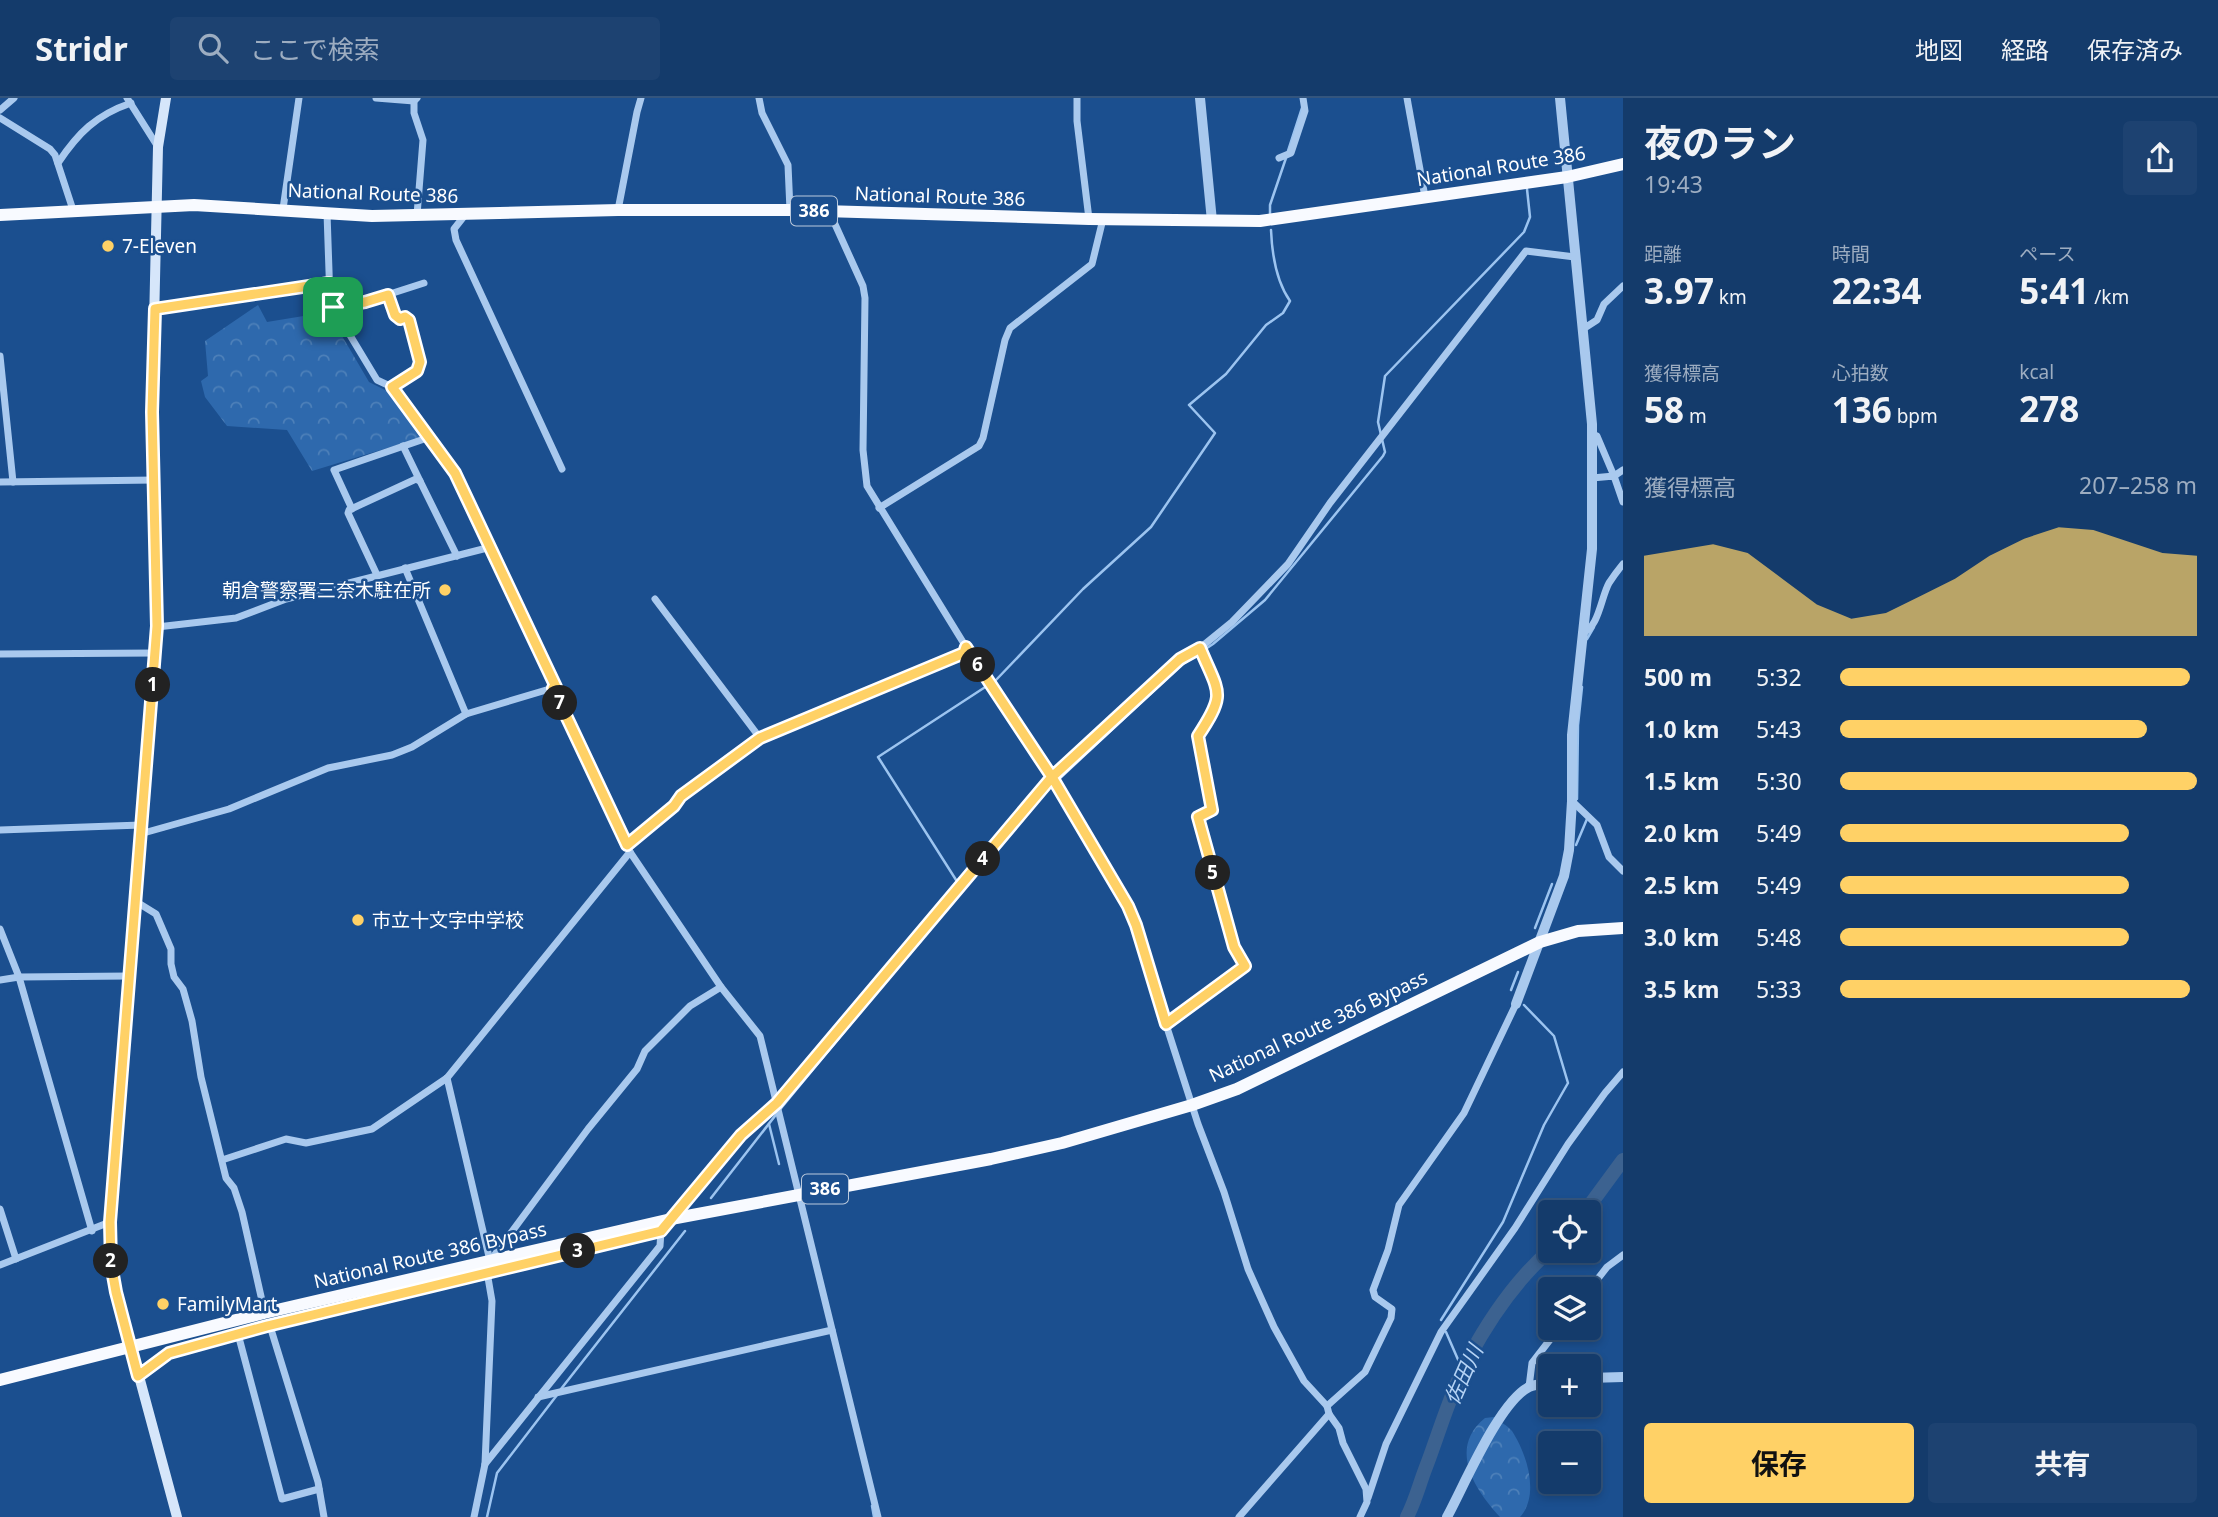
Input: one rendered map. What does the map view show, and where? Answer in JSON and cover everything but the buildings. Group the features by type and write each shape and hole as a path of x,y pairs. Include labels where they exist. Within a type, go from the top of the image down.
{"highway":[{"name":"National Route 386","path":"0,215 157,205 417,216 790,210 1260,221 1567,177 1623,164"},
{"name":"National Route 386 Bypass","path":"0,1380 264,1313 488,1267 671,1219 991,1159 1062,1143 1237,1089 1540,942 1578,930 1623,928"}],"main road":[{"path":"166,98 158,147 152,412 156,653 110,1222 111,1264 130,1348 177,1517"}],"street":[{"path":"0,110 14,98"},
{"path":"283,209 299,98"},
{"path":"376,98 416,99 414,113 423,141 417,216"},
{"path":"618,211 641,98"},
{"path":"759,98 762,113 788,165 790,210"},
{"path":"1077,98 1077,121 1089,219"},
{"path":"1200,98 1212,221"},
{"path":"1280,157 1291,153 1305,111 1303,98"},
{"path":"1407,98 1425,197"},
{"path":"1239,1517 1328,1410 1365,1371 1391,1318 1392,1309 1375,1297 1373,1290 1388,1250 1399,1205 1464,1113 1516,1004 1564,876 1569,850 1572,801 1572,735 1592,549 1592,434 1560,98"},
{"path":"58,163 72,142 98,117 129,101 158,147"},
{"path":"0,118 50,149 58,163 73,210"},
{"path":"829,211 863,286 865,298 863,450 867,486 966,647 1052,777 1128,906 1192,1105 1258,1294 1304,1381 1339,1428 1343,1443 1366,1489 1367,1502"},
{"path":"0,830 140,830 229,809 337,765 393,755 412,747 466,714 556,687 455,473 392,387 377,380 336,316 329,283 327,214"},
{"path":"465,215 454,229 456,240 562,469"},
{"path":"879,508 979,446 1010,328 1092,264 1103,219"},
{"path":"485,1464 660,1246 661,1231 741,1135 777,1103 1052,777 1180,659 1200,648 1232,622 1288,564 1331,503 1526,251 1575,257"},
{"path":"155,309 329,283"},
{"path":"333,307 365,302 424,284"},
{"path":"1583,329 1597,320 1604,304 1623,286"},
{"path":"388,295 395,315 409,320 420,362 417,371 392,387"},
{"path":"0,356 13,482"},
{"path":"1592,434 1597,436 1623,502"},
{"path":"352,509 334,470 429,437"},
{"path":"403,446 457,556"},
{"path":"1592,478 1614,476 1623,470"},
{"path":"377,575 348,513 416,479 420,481"},
{"path":"0,482 155,480"},
{"path":"157,626 236,618 286,599 491,547"},
{"path":"1582,633 1593,624 1608,584 1623,564"},
{"path":"405,568 466,714"},
{"path":"655,599 760,738"},
{"path":"222,1160 286,1139 306,1143 372,1129 447,1078 461,1064 628,849 674,806 681,796 760,738 964,653 966,647"},
{"path":"1166,1024 1245,966 1234,947 1198,817 1212,810 1198,736 1215,710 1218,693 1200,648"},
{"path":"0,654 156,653"},
{"path":"553,688 628,849 721,987 760,1036 800,1194 829,1330 878,1517"},
{"path":"1572,801 1597,825 1609,857 1623,871"},
{"path":"134,901 156,914 171,949 174,977 183,989 192,1021 201,1077 226,1178 234,1188 242,1212 264,1313 319,1489 324,1517"},
{"path":"0,929 19,977 92,1231"},
{"path":"0,980 19,977 129,976"},
{"path":"488,1267 588,1129 637,1069 645,1051 690,1006 721,987"},
{"path":"1360,1517 1386,1444 1441,1332 1515,1228 1568,1144 1623,1072"},
{"path":"447,1078 488,1267 492,1301 485,1464 474,1517"},
{"path":"0,1209 16,1259"},
{"path":"0,1265 110,1222"},
{"path":"138,1376 169,1353 488,1267 661,1231"},
{"path":"1599,1277 1623,1255"},
{"path":"537,1398 829,1330"},
{"path":"238,1334 282,1499 319,1489"},
{"path":"1529,1387 1532,1363 1550,1340"},
{"path":"1601,1378 1623,1377"},
{"path":"1447,1517 1491,1433 1512,1402 1529,1387 1538,1385"}],"green space":[{"path":"258,305 267,322 328,312 369,382 389,392 420,438 312,471 287,430 227,426 205,397 201,381 208,376 205,341"},
{"path":"1494,1417 1512,1431 1529,1474 1529,1498 1520,1517 1500,1517 1481,1494 1469,1468 1468,1442 1485,1418"}],"waterway":[{"path":"1288,151 1302,108"},
{"path":"1270,215 1270,205 1286,158"},
{"path":"1057,781 1180,666 1213,644 1265,600 1383,456 1385,452 1378,422 1385,376 1524,232 1530,217 1527,189"},
{"path":"958,883 878,757 996,680 1083,589 1151,527 1215,433 1189,405 1226,374 1266,325 1283,313 1290,301 1281,285 1276,267 1271,230"},
{"path":"1587,639 1594,627"},
{"path":"1577,799 1578,725 1582,687"},
{"path":"983,865 1051,786"},
{"path":"1576,845 1587,819"},
{"path":"1535,928 1552,884"},
{"path":"711,1198 782,1107 947,907"},
{"path":"1511,990 1518,972"},
{"path":"1441,1320 1503,1222 1544,1125 1568,1083 1554,1036 1524,1005"},
{"path":"769,1124 779,1164"},
{"name":"佐田川","path":"1594,1200 1623,1160"},
{"path":"561,1389 685,1231"},
{"name":"佐田川","path":"1407,1517 1451,1396 1469,1357 1505,1300 1538,1262"},
{"path":"1446,1332 1463,1371"},
{"path":"487,1517 497,1473 557,1395"},
{"path":"872,1506 874,1517"}],"place":[{"name":"7-Eleven","path":"108,246"},
{"name":"朝倉警察署三奈木駐在所","path":"445,590"},
{"name":"市立十文字中学校","path":"358,920"},
{"name":"FamilyMart","path":"163,1304"}],"route":[{"path":"333,307 329,283 155,309 152,412 156,653 110,1222 111,1264 116,1292 138,1376 169,1353 267,1326 661,1231 741,1135 777,1103 1052,777 1128,906 1166,1024 1245,966 1234,947 1198,817 1212,810 1198,736 1218,702 1218,693 1200,648 1180,659 1052,777 966,647 964,653 760,738 681,796 674,806 627,845 455,473 392,387 417,371 420,362 409,320 395,315 388,295 333,307"}]}
